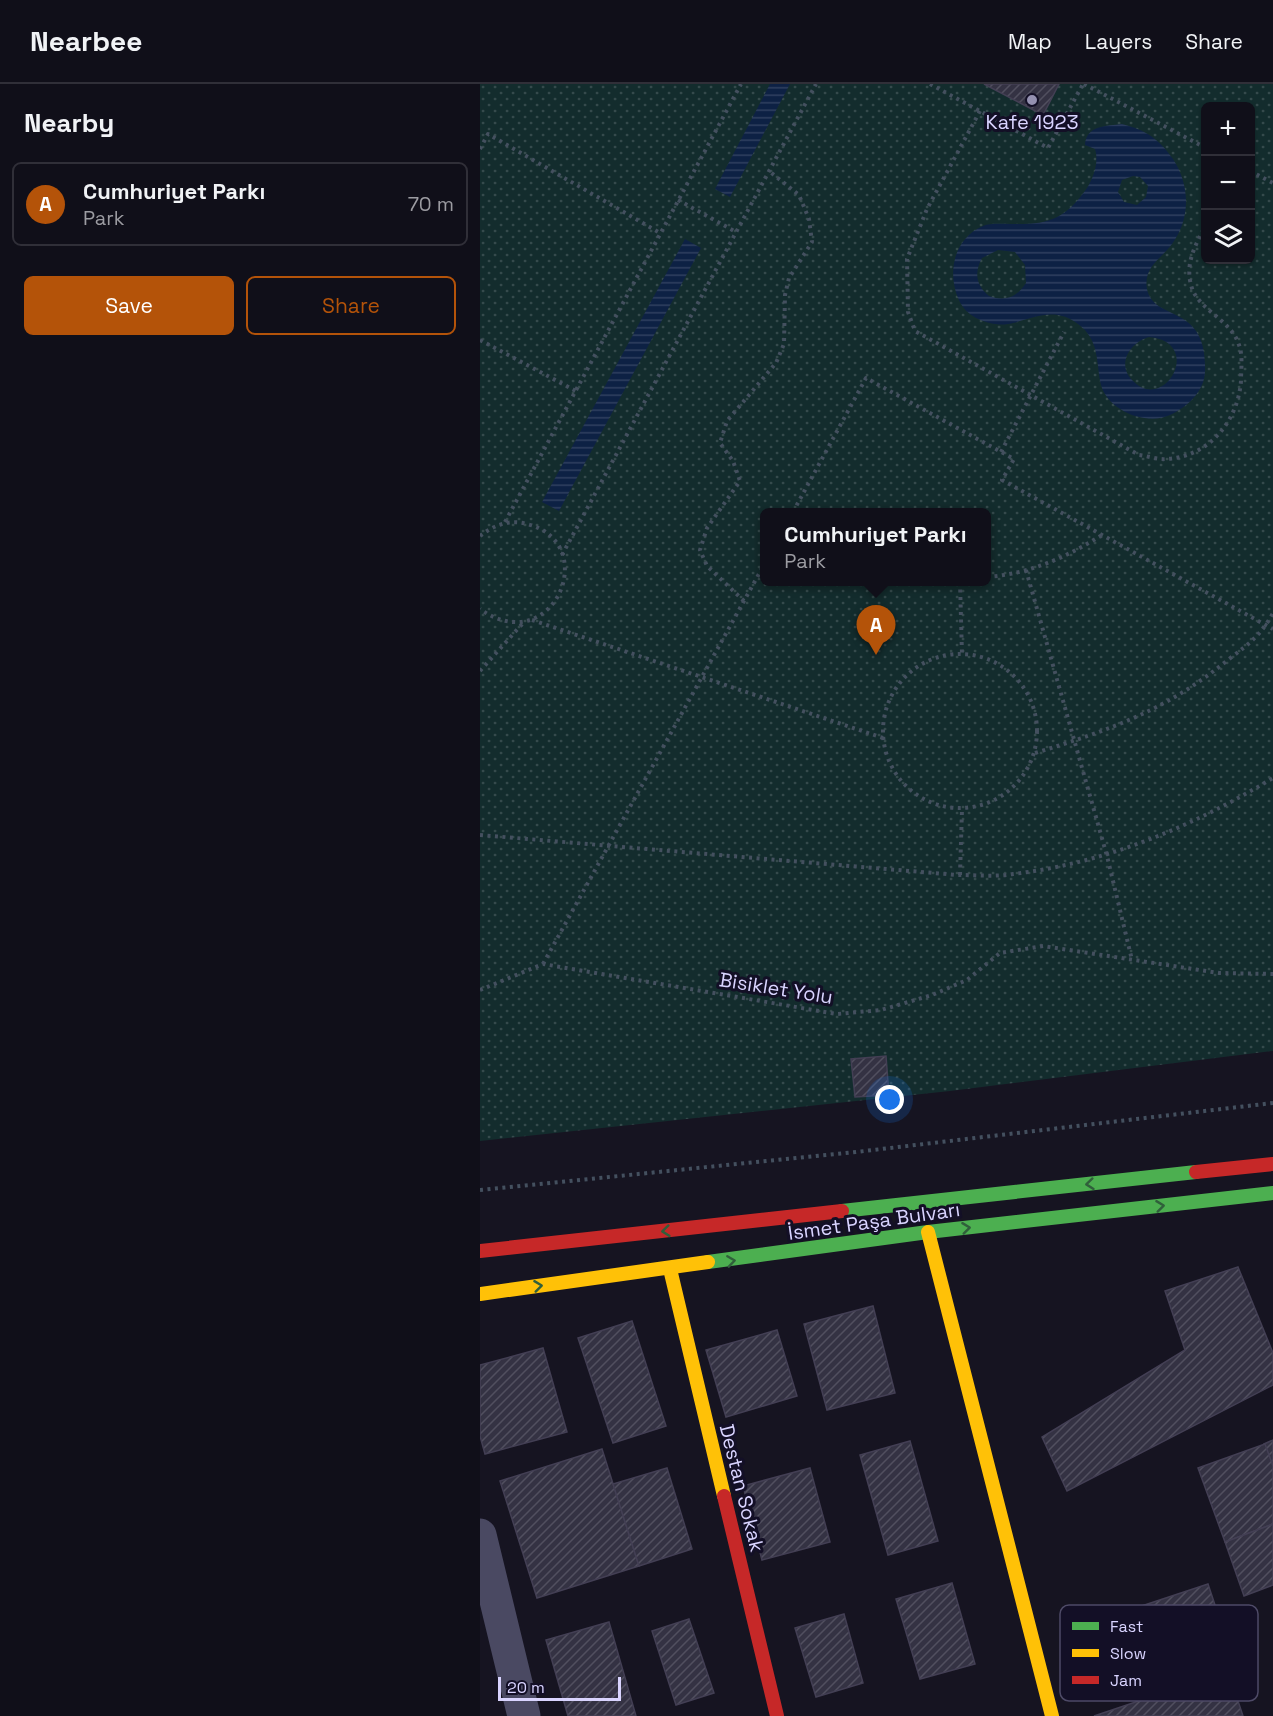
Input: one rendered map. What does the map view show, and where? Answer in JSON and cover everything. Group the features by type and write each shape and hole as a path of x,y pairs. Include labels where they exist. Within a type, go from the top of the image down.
{"street":[{"name":"İsmet Paşa Bulvarı","path":"480,1251 1273,1164"},
{"name":"İsmet Paşa Bulvarı","path":"480,1294 928,1232 1273,1193"},
{"path":"928,1232 1052,1716"},
{"name":"Destan Sokak","path":"670,1269 777,1716"},
{"path":"480,1535 524,1716"}],"path":[{"path":"505,522 741,84"},
{"path":"562,555 816,84"},
{"path":"930,84 1048,148 1083,84 1201,145"},
{"path":"980,111 927,209 907,259 908,312 915,331 1139,455 1166,459 1194,453 1215,441 1230,420 1239,396 1242,368 1239,344 1223,320 1204,306 1191,286 1190,257 1201,235"},
{"path":"480,149 488,134 661,233"},
{"path":"744,601 707,566 700,550 707,528 740,481 733,461 720,443 727,421 776,363 784,344 785,296 789,278 812,242 809,219 799,195 769,171"},
{"path":"1255,173 1273,183"},
{"path":"678,200 736,232"},
{"path":"1001,452 1064,333"},
{"path":"480,340 576,391"},
{"path":"796,508 866,378 1014,459 1002,480 1273,629"},
{"path":"480,535 505,522 519,522 545,531 562,555 565,579 554,605 532,620 504,621 491,617 480,609"},
{"path":"991,576 1045,565 1078,550 1102,535"},
{"path":"1026,570 1107,856 1132,960"},
{"path":"480,990 543,964 760,572"},
{"path":"960,586 962,655"},
{"path":"1035,753 1108,731 1156,709 1210,675 1262,633 1273,613"},
{"path":"532,620 883,738"},
{"path":"480,671 525,621"},
{"path":"962,655 987,659 1004,668 1019,681 1030,697 1036,715 1038,734 1035,753 1027,771 1000,798 962,809 934,803 909,789 896,775 887,758 883,738 889,700 913,670 930,661 962,655"},
{"path":"480,835 960,875 1011,875 1107,856 1222,808 1273,778"},
{"path":"960,875 962,809"},
{"name":"Bisiklet Yolu","path":"543,964 837,1014 881,1010 932,994 967,980 1000,953 1043,946 1219,973 1273,974"},
{"path":"480,1190 856,1152 1273,1103"}],"green space":[{"path":"480,84 1273,84 1273,1051 950,1091 480,1141"}],"water":[{"path":"770,84 790,84 730,197 715,189"},
{"path":"1122,124 1151,136 1162,146 1179,169 1185,190 1183,223 1172,244 1150,269 1146,281 1152,299 1159,306 1190,324 1198,334 1204,350 1205,372 1202,386 1194,398 1176,412 1161,418 1150,419 1130,414 1112,402 1101,385 1094,345 1085,330 1078,324 1062,316 1054,315 1038,316 1006,324 984,321 965,310 956,293 954,282 953,271 958,249 973,232 989,224 1023,224 1045,221 1063,214 1071,207 1087,188 1095,169 1095,149 1085,145 1086,138 1098,128","holes":["1133,176 1140,177 1148,186 1146,197 1137,205 1124,202 1118,192 1122,180","998,250 1015,252 1025,265 1026,283 1019,292 1010,297 989,296 981,288 977,274 982,258","1149,337 1166,342 1174,351 1177,362 1174,373 1166,383 1156,389 1144,388 1132,380 1125,367 1131,348"]},
{"path":"685,239 701,248 559,511 542,502"}],"building":[{"name":"Kafe 1923","path":"984,84 1059,84 1043,115"},
{"path":"886,1056 889,1095 855,1097 851,1059"},
{"path":"1238,1267 1273,1353 1273,1385 1067,1491 1042,1437 1185,1350 1165,1291"},
{"path":"873,1306 895,1393 827,1410 804,1324"},
{"path":"632,1321 666,1426 613,1443 578,1338"},
{"path":"777,1330 797,1396 726,1417 706,1350"},
{"path":"543,1348 567,1432 485,1454 480,1436 480,1365"},
{"path":"1273,1440 1273,1467 1264,1444"},
{"path":"910,1441 938,1541 888,1555 860,1455"},
{"path":"1265,1444 1273,1466 1273,1524 1225,1542 1198,1468"},
{"path":"602,1449 639,1566 537,1598 500,1481"},
{"path":"667,1468 692,1549 639,1566 613,1484"},
{"path":"810,1468 830,1542 762,1560 743,1486"},
{"path":"1273,1524 1273,1585 1244,1596 1225,1542"},
{"path":"952,1583 975,1664 920,1679 896,1599"},
{"path":"1208,1584 1215,1605 1145,1605"},
{"path":"844,1614 863,1683 816,1697 795,1628"},
{"path":"689,1619 714,1693 676,1705 652,1631"},
{"path":"609,1622 636,1716 568,1716 546,1640"},
{"path":"1139,1701 1238,1701 1243,1716 1094,1716"}],"traffic: fast":[{"path":"842,1211 1196,1172"},
{"path":"708,1262 928,1232 1273,1193"}],"traffic: slow":[{"path":"928,1232 1052,1716"},
{"path":"480,1294 708,1262"},
{"path":"670,1269 724,1496"}],"traffic: jam":[{"path":"1196,1172 1273,1164"},
{"path":"480,1251 842,1211"},
{"path":"724,1496 777,1716"}],"place":[{"name":"Kafe 1923","path":"1032,100"},
{"name":"Cumhuriyet Parkı","path":"876,655"}]}
